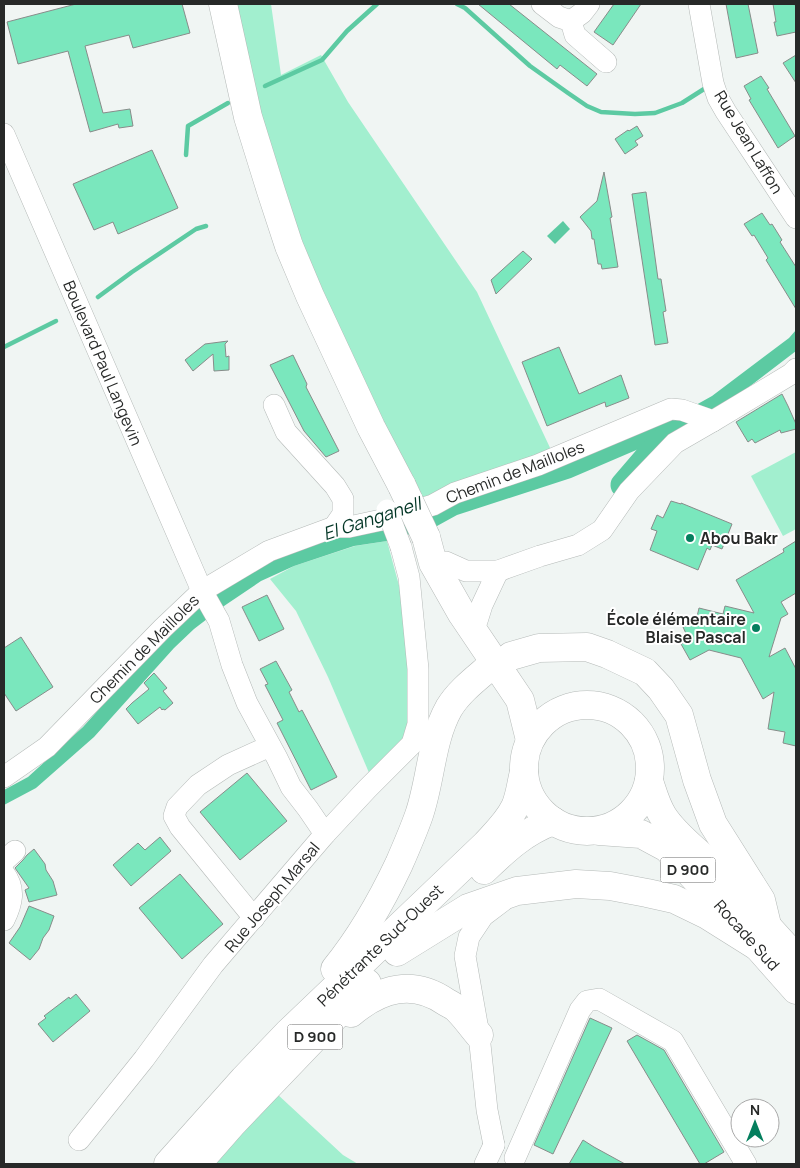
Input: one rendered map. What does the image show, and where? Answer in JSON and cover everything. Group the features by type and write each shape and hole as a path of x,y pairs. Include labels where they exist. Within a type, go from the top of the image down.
{"main road":[{"path":"223,4 248,117 290,246 310,296 371,427 426,537 433,563 462,614 506,672 562,710"},
{"path":"426,537 438,548 506,672 520,700 530,740"},
{"path":"288,1033 321,986 351,950 372,918 388,888 419,815 442,724 450,707 468,685 506,672 539,648 587,647 645,672 679,715 697,780 713,824 761,900 763,936 707,915 674,899 610,886 576,884 518,891 468,908 397,952"},
{"path":"582,705 598,706 613,711 630,723 640,735 647,749 650,770 649,780 642,799 630,814 615,825 596,830 581,831 566,828 553,822 543,814 530,795 524,772 525,755 530,740 538,728 562,710 582,705"},
{"name":"D 900","path":"458,882 485,845 502,826 514,807 519,795 524,772"},
{"name":"Rocade Sud","path":"649,780 663,817 709,864 763,936 796,990"},
{"name":"D 900","path":"458,882 506,850 522,836 542,825 553,822"},
{"name":"Rocade Sud","path":"596,830 641,834 667,848 763,936 796,958"},
{"name":"Pénétrante Sud-Ouest","path":"168,1164 288,1033 458,882"},
{"name":"Pénétrante Sud-Ouest","path":"197,1164 233,1123 397,952 458,882"},
{"path":"278,1077 356,1008 376,996 399,989 417,989 437,996 458,1010 479,1035"}],"street":[{"path":"542,4 559,17 571,20 582,14 589,4"},
{"name":"Rue Jean Laffon","path":"700,4 709,66 718,98 796,218"},
{"path":"571,20 575,35 606,62"},
{"name":"Boulevard Paul Langevin","path":"4,134 204,594 219,621"},
{"path":"446,562 466,571 498,571 578,545 602,530 629,491 674,443 710,420 791,374 796,369"},
{"path":"274,405 286,432 335,486 342,499 339,520"},
{"name":"Chemin de Mailloles","path":"4,777 47,747 163,628 204,594 269,551 339,520 349,527 386,519 433,505 455,493 538,465 671,409 682,410 710,420"},
{"path":"325,834 412,744 418,724 418,669 409,577 387,510 356,510 339,520"},
{"path":"477,621 482,605 498,571"},
{"name":"Rue Joseph Marsal","path":"79,1140 144,1059 213,965 325,834 291,787 285,772 247,703 232,665 219,621"},
{"path":"254,918 180,827 174,816 177,807 198,785 228,764 270,746"},
{"path":"4,873 9,880 12,892 10,908 4,920"},
{"path":"485,1164 494,1145 487,1110 479,1035 465,956 469,937 483,916 518,891"},
{"path":"494,1145 520,1161 580,1010 587,1001 598,999 673,1041 741,1163"}],"shaded area":[{"path":"235,4 271,4 281,75 321,55 348,102 477,292 552,452 423,503 381,422 300,242 259,114"},
{"path":"563,221 570,229 555,244 547,236"},
{"path":"796,330 796,351 720,409 676,433 571,478 457,515 437,526 387,541 354,546 294,566 261,581 194,629 174,648 94,737 36,788 4,805 4,790 28,777 83,727 163,638 215,593 289,552 669,420 712,396 789,338"},
{"path":"796,452 796,529 783,536 751,476"},
{"path":"387,541 401,593 409,668 409,731 370,775 328,677 296,611 270,579 294,566 355,546"},
{"path":"276,1093 343,1155 358,1164 214,1164"}],"building":[{"path":"76,4 182,4 190,33 133,48 129,35 85,46 103,113 130,109 133,126 119,128 118,124 90,132 68,51 18,64 7,22"},
{"path":"478,4 509,4 597,74 587,86 560,65 557,69"},
{"path":"614,4 641,4 613,45 594,32"},
{"path":"726,4 748,4 758,53 736,58"},
{"path":"773,4 795,4 796,32 777,36"},
{"path":"796,55 796,83 783,63"},
{"path":"761,76 795,136 778,148 749,100 751,99 744,86"},
{"path":"637,126 643,136 635,141 638,145 625,154 615,139"},
{"path":"152,150 178,208 118,234 113,222 94,230 73,184"},
{"path":"604,172 618,267 602,269 601,264 598,264 591,231 580,217 597,201"},
{"path":"646,192 658,279 661,279 666,311 663,312 668,343 655,345 632,194"},
{"path":"762,213 770,225 772,224 782,240 780,242 796,267 796,309 766,260 768,258 754,235 752,236 744,224"},
{"path":"523,251 532,259 496,294 491,280"},
{"path":"228,341 225,344 226,357 229,356 229,370 214,371 213,354 193,371 185,360 205,344"},
{"path":"559,347 579,394 621,375 629,398 606,407 605,402 547,426 522,362"},
{"path":"293,355 307,384 306,387 339,451 326,457 304,431 270,365"},
{"path":"782,394 796,424 796,429 781,433 780,430 755,443 752,439 748,442 736,422"},
{"name":"Abou Bakr","path":"671,501 681,503 732,524 722,549 712,545 710,550 707,548 698,570 650,550 657,531 651,529 657,515 663,518"},
{"path":"796,541 796,593 781,602 788,614 781,618 769,657 785,648 796,669 796,746 783,743 785,732 768,729 774,692 763,699 741,658 709,650 690,660 681,644 689,640 683,627 696,621 699,608 723,614 725,606 754,613 736,580 784,552 783,549"},
{"path":"267,595 284,629 259,641 242,607"},
{"path":"21,637 53,687 16,711 4,693 4,648"},
{"path":"276,661 292,690 289,692 299,712 302,710 337,777 311,790 277,723 283,720 265,685 268,684 260,669"},
{"path":"154,673 167,688 163,691 173,703 165,710 162,710 160,707 138,724 126,709 149,689 144,683"},
{"path":"247,773 287,821 240,860 200,812"},
{"path":"160,837 171,851 131,886 113,865 138,843 145,850"},
{"path":"34,849 45,864 57,895 29,902 25,890 29,888 15,868"},
{"path":"180,874 223,924 182,959 139,908"},
{"path":"29,906 54,916 39,949 30,960 9,943 20,927"},
{"path":"76,994 90,1011 53,1042 38,1024 46,1018 44,1016"},
{"path":"590,1018 612,1028 553,1154 534,1145"},
{"path":"637,1035 664,1050 724,1152 704,1164 700,1164 627,1041"},
{"path":"583,1140 594,1147 625,1164 569,1164"}],"waterway":[{"path":"265,86 322,60 347,31 377,4"},
{"path":"457,4 465,8 530,66 587,106 601,112 655,113 682,103 704,89"},
{"path":"186,155 188,126 228,103"},
{"path":"98,297 196,229 206,226"},
{"path":"4,347 56,321"},
{"path":"623,485 667,436 672,425"}],"place":[{"name":"Abou Bakr","path":"690,538"},
{"name":"École élémentaire Blaise Pascal","path":"756,628"}],"water label":[{"name":"El Ganganell","path":"372,519"}]}
